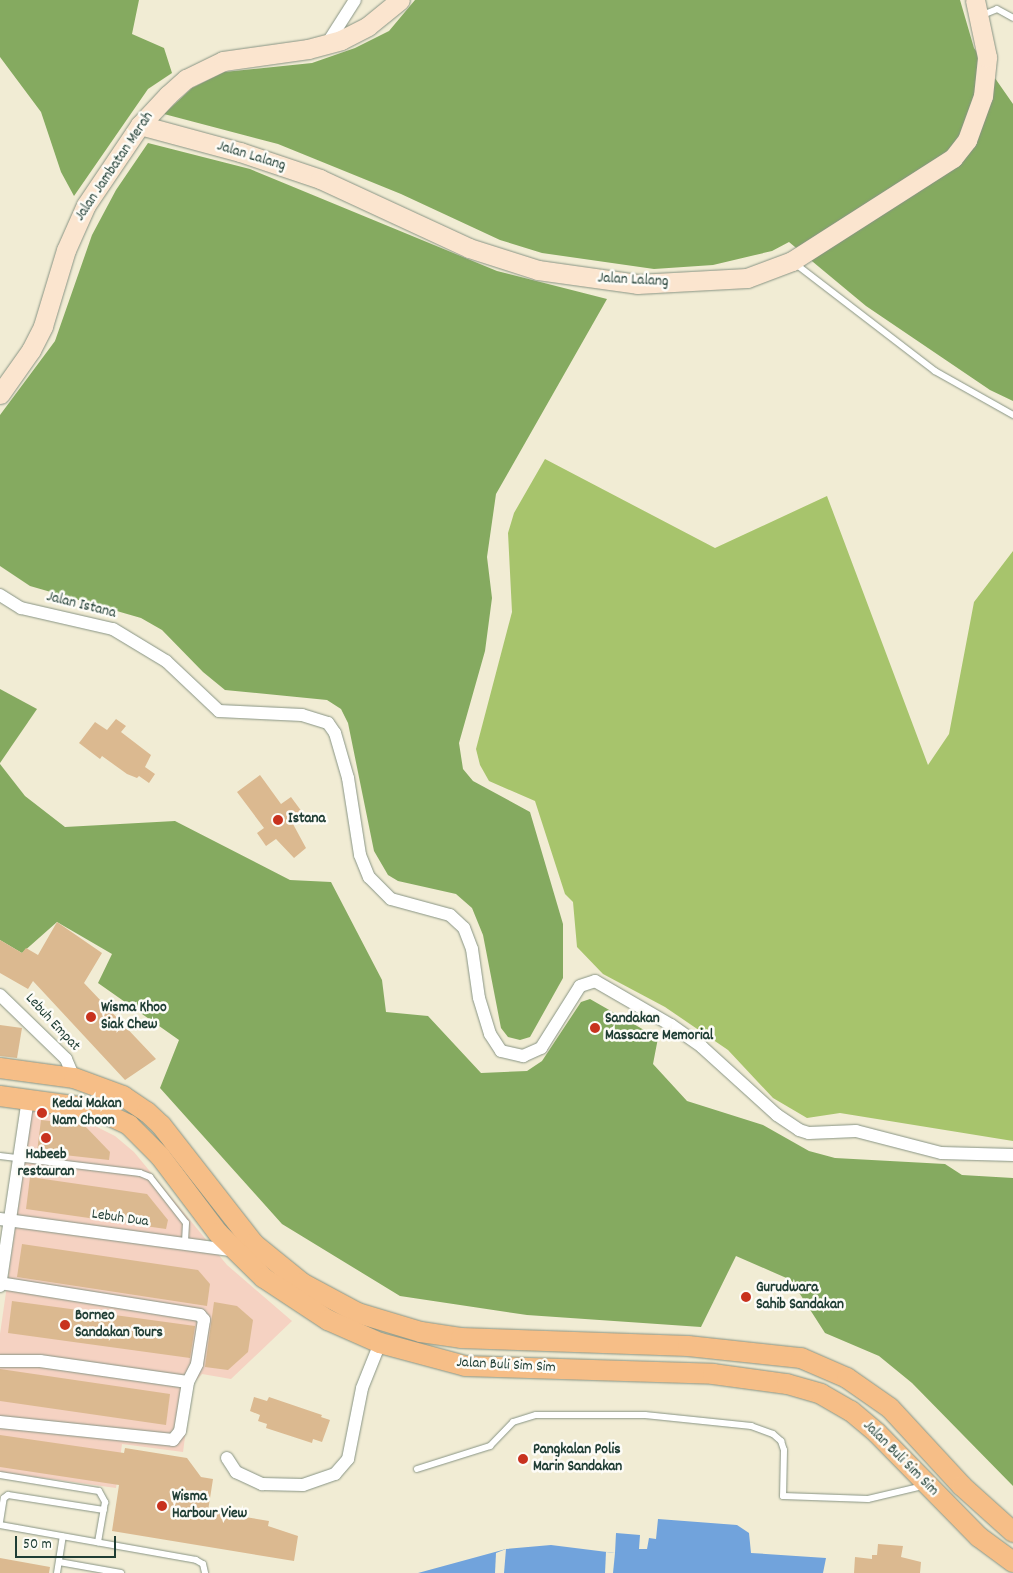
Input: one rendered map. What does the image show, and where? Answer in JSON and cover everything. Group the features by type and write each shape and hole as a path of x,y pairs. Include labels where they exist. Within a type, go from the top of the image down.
{"main road":[{"name":"Jalan Buli Sim Sim","path":"0,1068 46,1072 74,1078 122,1096 147,1112 161,1125 254,1244 302,1283 358,1313 421,1332 461,1338 715,1348 801,1358 847,1378 890,1408 962,1486 1013,1532"},
{"path":"28,1099 33,1085 46,1072"},
{"name":"Jalan Buli Sim Sim","path":"0,1096 95,1109 130,1125 160,1156 201,1214 236,1251 296,1301 380,1343 466,1366 713,1374 787,1384 821,1394 851,1411 979,1537 1013,1562"},
{"path":"944,1504 962,1486"}],"street":[{"path":"326,45 355,0"},
{"name":"Jalan Jambatan Merah","path":"0,394 31,350 43,326 76,223 140,125 178,85 204,68 235,58 326,45 368,26 400,0"},
{"name":"Jalan Lalang","path":"140,125 240,152 320,179 469,248 538,270 617,282 673,284 747,278 792,261 953,158 967,140 983,96 987,57 977,8"},
{"name":"Jalan Istana","path":"0,595 21,608 113,629 166,662 219,711 317,717 333,728 348,778 360,855 369,877 391,899 450,915 464,928 472,949 478,998 490,1034 501,1051 524,1056 541,1048 580,986 595,981 671,1025 702,1047 777,1115 799,1130 809,1133 856,1131 941,1154 1013,1156"},
{"name":"Lebuh Empat","path":"0,995 66,1059 74,1078"},
{"path":"0,1422 173,1440 180,1432 188,1382 198,1364 204,1320 200,1315 0,1284 5,1219 19,1158 28,1099"},
{"name":"Lebuh Dua","path":"5,1219 236,1251"},
{"path":"227,1458 236,1472 262,1484 303,1485 335,1474 348,1459 362,1388 380,1343"},
{"path":"0,1361 40,1361 188,1382"}],"lane":[{"path":"977,8 997,9 1013,18"},
{"path":"792,261 935,370 1013,415"},
{"path":"0,1156 140,1173 150,1177 186,1222 186,1244"},
{"path":"417,1469 482,1450 490,1446 513,1422 536,1415 646,1415 751,1426 773,1434 780,1441 784,1450 783,1496 868,1499 926,1485"},
{"path":"0,1475 92,1488 103,1496 104,1510 98,1542"},
{"path":"104,1510 8,1495 4,1498 0,1524 200,1562 205,1573"},
{"path":"57,1573 63,1536"},
{"path":"59,1562 121,1573"}],"shaded area":[{"path":"32,1111 81,1119 115,1136 134,1152 227,1265 292,1321 231,1379 202,1374 192,1385 183,1452 122,1444 116,1488 0,1472 0,1334"}],"green space":[{"path":"0,0 139,0 132,34 164,48 172,73 148,89 74,196 61,172 41,112 0,57"},
{"path":"415,0 960,0 974,48 1013,104 1013,401 990,390 866,306 789,242 772,251 713,265 654,269 542,253 500,240 401,194 278,144 164,114 192,88 224,72 312,63 355,48 389,31"},
{"path":"148,143 250,169 497,271 607,299 496,494 487,557 492,598 485,651 459,743 463,769 473,781 530,812 563,924 563,978 530,1037 520,1040 508,1037 501,1028 483,935 472,908 456,894 398,881 388,875 374,851 348,723 341,709 327,700 225,690 203,672 162,630 141,618 30,586 0,566 0,415 55,341 92,235 116,190"},
{"path":"545,459 715,548 827,496 928,765 949,734 974,602 1013,551 1013,1141 840,1113 807,1118 773,1098 728,1050 665,1007 603,974 577,947 573,902 565,894 535,801 489,781 480,765 476,749 512,612 508,533 514,513"},
{"path":"0,689 37,709 0,763"},
{"path":"0,764 25,796 65,827 175,821 290,880 331,882 382,980 386,1012 428,1016 481,1073 527,1071 542,1061 581,1002 590,999 658,1038 653,1064 687,1101 763,1125 809,1151 835,1158 945,1164 962,1175 1013,1178 1013,1486 912,1383 879,1356 825,1333 791,1280 736,1256 701,1327 527,1315 400,1296 282,1224 160,1088 179,1040 98,983 112,954 57,922 22,953 0,940"}],"water":[{"path":"658,1519 737,1525 749,1533 751,1553 826,1558 823,1573 418,1573 506,1549 551,1545 615,1553 616,1533 640,1535 639,1549 647,1549 649,1538 656,1539"}],"pier":[{"path":"506,1549 504,1573 495,1573 496,1553"},
{"path":"606,1552 615,1553 613,1573 605,1573"}],"building":[{"path":"116,719 126,726 121,732 151,755 145,767 155,774 149,783 139,776 137,778 127,774 102,756 100,759 79,743 95,722 107,730"},
{"name":"Istana","path":"260,775 281,804 291,797 305,816 293,824 306,848 294,858 276,839 266,846 257,833 264,828 237,792"},
{"path":"57,922 102,953 84,983 156,1059 125,1080 33,981 28,989 0,973 0,940 22,953 26,948 38,955"},
{"path":"0,1025 22,1028 17,1058 0,1056"},
{"path":"41,1120 84,1125 110,1152 109,1160 37,1152"},
{"path":"30,1177 147,1194 168,1220 166,1229 26,1209"},
{"path":"22,1244 198,1270 210,1284 207,1306 17,1277"},
{"path":"12,1301 195,1326 190,1358 8,1333"},
{"path":"214,1302 237,1306 253,1320 248,1352 228,1370 205,1367"},
{"path":"0,1369 170,1394 166,1425 0,1401"},
{"path":"254,1397 267,1401 269,1397 322,1415 321,1417 330,1420 322,1442 313,1439 312,1443 266,1428 267,1424 258,1421 260,1415 250,1411"},
{"name":"Wisma Harbour View","path":"0,1435 124,1453 125,1448 187,1458 201,1477 213,1479 208,1511 269,1521 268,1526 298,1536 294,1561 112,1531 119,1485 0,1467"},
{"path":"878,1544 903,1546 901,1557 921,1562 920,1573 854,1573 855,1557 872,1559 872,1555 877,1555"},
{"path":"0,1558 50,1567 49,1573 0,1573"}],"place":[{"name":"Istana","path":"278,820"},
{"name":"Wisma Khoo Siak Chew","path":"91,1017"},
{"name":"Sandakan Massacre Memorial","path":"595,1028"},
{"name":"Kedai Makan Nam Choon","path":"42,1113"},
{"name":"Habeeb restauran","path":"46,1138"},
{"name":"Gurudwara Sahib Sandakan","path":"746,1297"},
{"name":"Borneo Sandakan Tours","path":"65,1325"},
{"name":"Pangkalan Polis Marin Sandakan","path":"523,1459"},
{"name":"Wisma Harbour View","path":"162,1506"}]}
